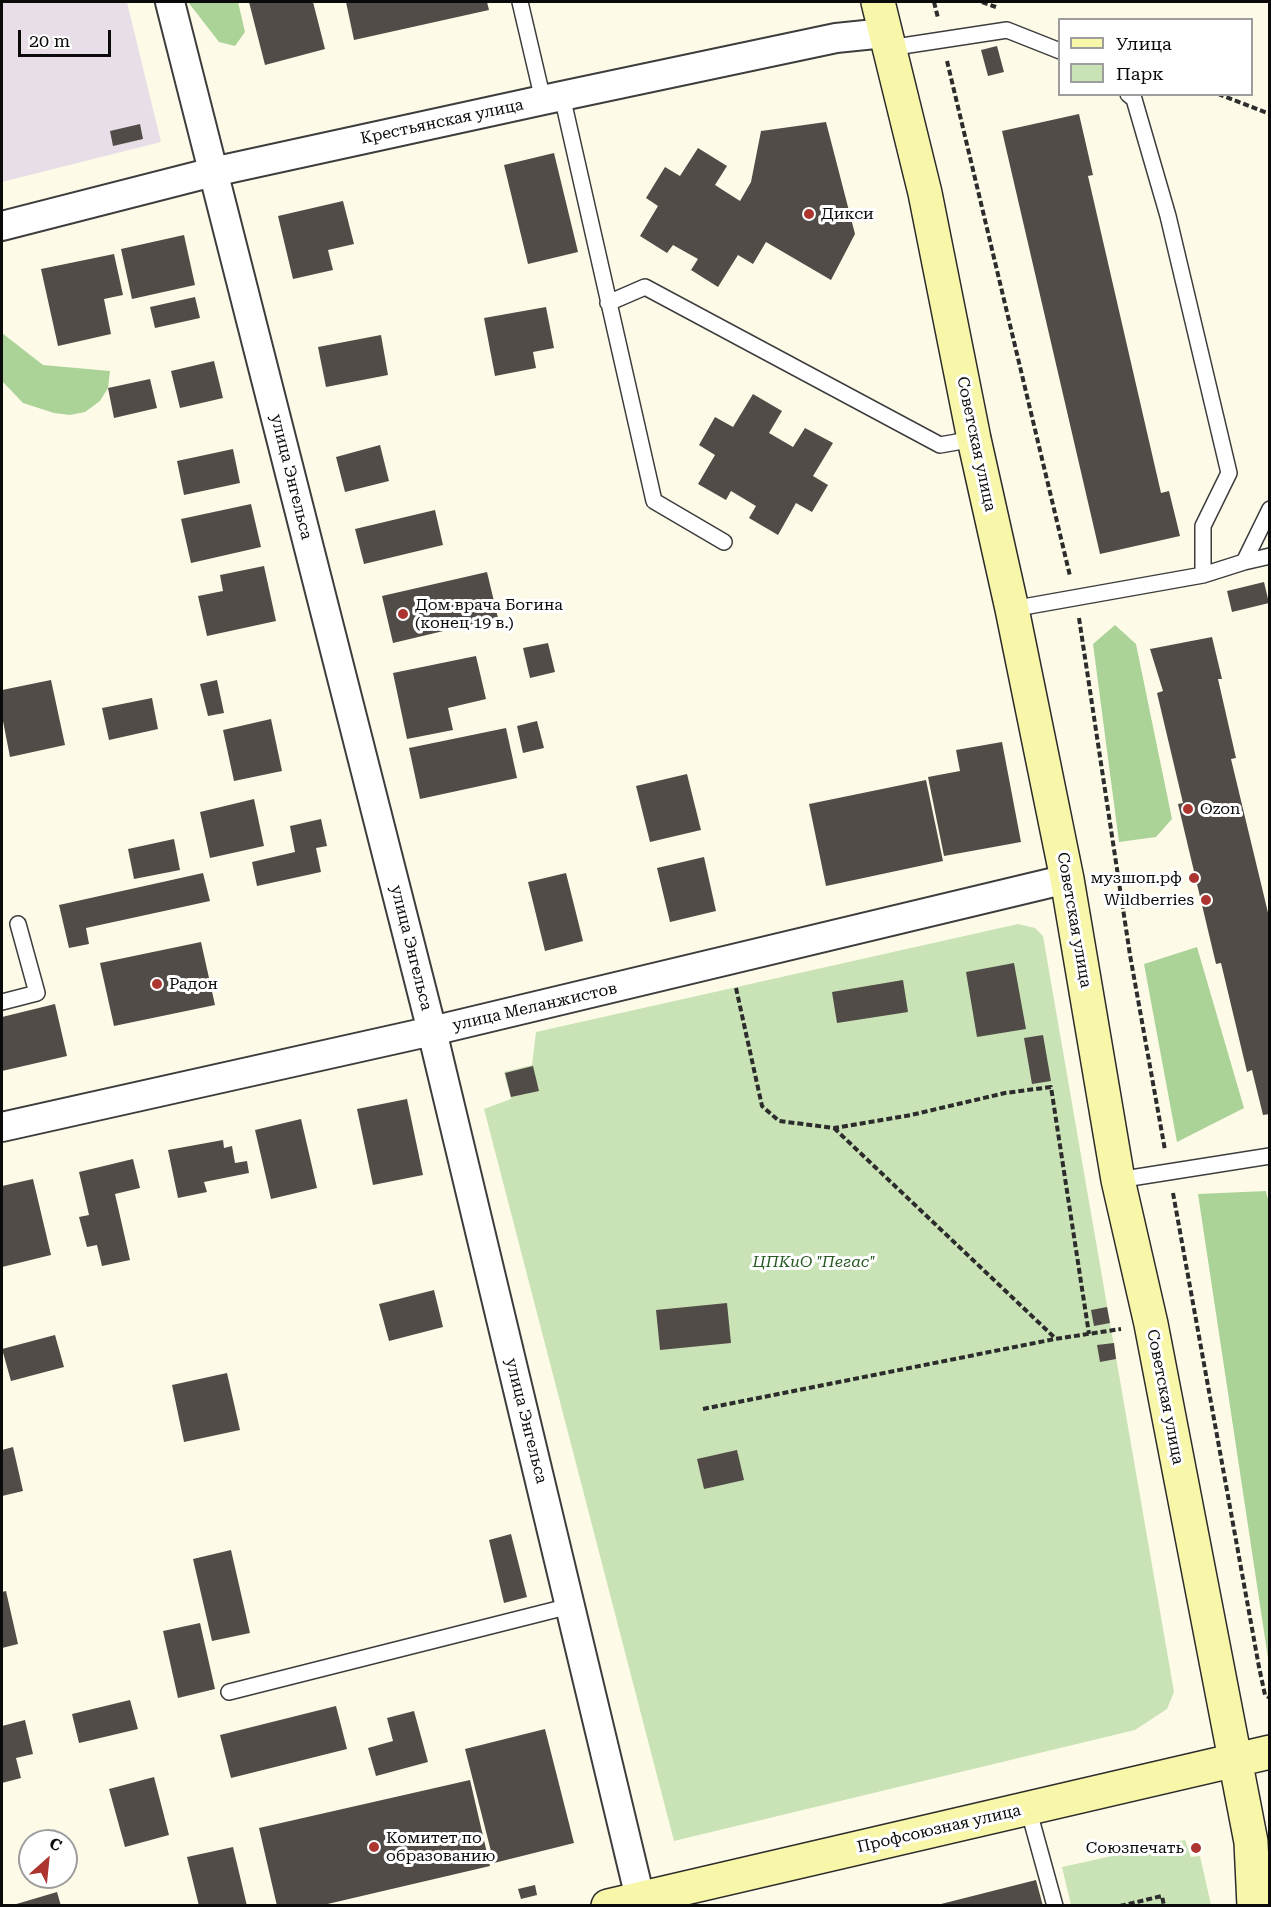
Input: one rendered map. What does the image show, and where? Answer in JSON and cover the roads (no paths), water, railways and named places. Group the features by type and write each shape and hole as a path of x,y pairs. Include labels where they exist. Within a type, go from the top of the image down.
{"main road":[{"name":"Советская улица","path":"878,2 925,193 974,439 1012,609 1067,879 1118,1180 1151,1324 1251,1842 1254,1905"},
{"name":"Профсоюзная улица","path":"608,1905 1269,1752"},
{"name":"Советская улица","path":"1251,1842 1269,1885"}],"street":[{"name":"улица Энгельса","path":"171,2 432,1031 640,1898"},
{"name":"Крестьянская улица","path":"2,226 213,172 836,38 887,40"},
{"name":"улица Меланжистов","path":"2,1127 432,1031 1067,879"}],"lane":[{"path":"520,2 553,98 608,303 654,501 724,542"},
{"path":"887,40 942,40 1007,30 1058,51"},
{"path":"1130,96 1134,99 1168,216 1229,473 1203,526 1203,575"},
{"path":"608,303 645,287 939,445 974,439"},
{"path":"1244,562 1269,509"},
{"path":"1012,609 1203,575 1269,556"},
{"path":"2,1002 37,993 18,924"},
{"path":"1118,1180 1269,1156"},
{"path":"229,1692 570,1606"},
{"path":"1028,1808 1055,1905"}],"place":[{"name":"Дикси","path":"809,214"},
{"name":"Дом врача Богина (конец 19 в.)","path":"403,614"},
{"name":"Ozon","path":"1188,809"},
{"name":"музшоп.рф","path":"1194,878"},
{"name":"Wildberries","path":"1206,900"},
{"name":"Радон","path":"157,984"},
{"name":"Комитет по образованию","path":"374,1847"},
{"name":"Союзпечать","path":"1196,1848"}],"park label":[{"name":"ЦПКиО \"Пегас\"","path":"814,1262"}]}
